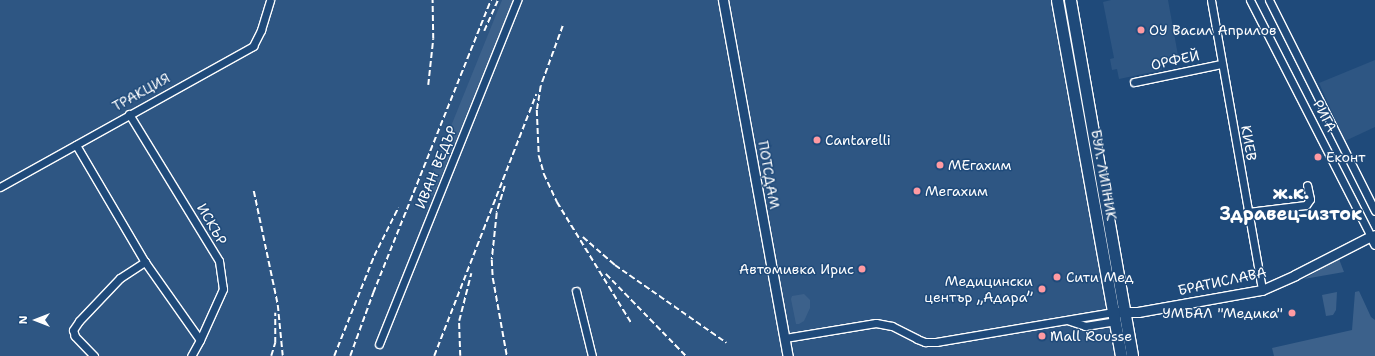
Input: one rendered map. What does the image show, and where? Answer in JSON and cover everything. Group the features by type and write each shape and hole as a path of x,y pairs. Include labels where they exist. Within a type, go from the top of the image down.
{"main road":[{"name":"БУЛ. ЛИПНИК","path":"1057,0 1120,316 1132,356"},
{"name":"БУЛ. ЛИПНИК","path":"1070,0 1120,316 1121,356"}],"street":[{"name":"ТРАКЦИЯ","path":"0,187 253,46 261,30 270,0"},
{"name":"ИВАН ВЕДЪР","path":"379,344 517,0"},
{"name":"ПОТСДАМ","path":"723,0 788,356"},
{"name":"КИЕВ","path":"1211,0 1221,64 1262,290"},
{"name":"РИГА","path":"1250,0 1374,238"},
{"path":"1269,0 1375,211"},
{"name":"ОРФЕЙ","path":"1134,82 1221,64"},
{"name":"ИСКЪР","path":"129,114 219,261 223,289 200,340 191,356"},
{"path":"76,145 145,262 200,340"},
{"path":"1248,212 1306,205 1310,199 1307,185"},
{"name":"БРАТИСЛАВА","path":"1120,316 1262,290 1374,238"},
{"path":"94,356 75,336 73,330 79,321 120,278 145,262"},
{"path":"576,291 592,356"},
{"path":"785,338 876,322 892,326 917,339 936,342 1065,320 1120,316"}],"shaded area":[{"path":"0,0 1063,0 1127,356 0,356"},
{"path":"502,0 513,0 433,196 424,193"},
{"name":"ОУ Васил Априлов","path":"1111,0 1168,0 1179,61 1161,64 1162,70 1119,79 1117,69 1112,70 1110,59 1114,58 1103,2"},
{"path":"1375,60 1375,127 1345,141 1319,83"},
{"path":"1338,259 1344,272 1304,279"},
{"path":"1359,291 1371,317 1375,320 1375,356 1274,356 1272,348 1352,330 1355,292"},
{"path":"1337,292 1336,310 1333,315 1326,316 1322,295"},
{"path":"804,294 810,300 810,308 804,321 796,324 791,299 792,296"}],"railway":[{"path":"428,85 433,39 432,0"},
{"path":"350,356 373,293 491,0"},
{"path":"484,31 498,0"},
{"path":"563,26 541,86 537,110 539,156 544,174 557,202 632,324"},
{"path":"434,356 536,94"},
{"path":"505,186 497,213 492,260 493,278 507,356"},
{"path":"254,191 278,305 283,356"},
{"path":"334,356 374,256 398,208"},
{"path":"583,237 615,265 727,343"},
{"path":"460,356 459,321 471,274"},
{"path":"606,274 686,356"},
{"path":"271,356 275,343 275,313"}],"place":[{"name":"ОУ Васил Априлов","path":"1141,30"},
{"name":"Cantarelli","path":"817,140"},
{"name":"Еконт","path":"1318,157"},
{"name":"МЕгахим","path":"940,165"},
{"name":"Мегахим","path":"917,191"},
{"name":"Автомивка Ирис","path":"862,269"},
{"name":"Сити Мед","path":"1057,277"},
{"name":"Медицински център „Адара”","path":"1042,289"},
{"name":"УМБАЛ \"Медика\"","path":"1292,313"},
{"name":"Mall Rousse","path":"1042,336"}],"district":[{"name":"ж.к. Здравец-изток","path":"1291,204"}]}
